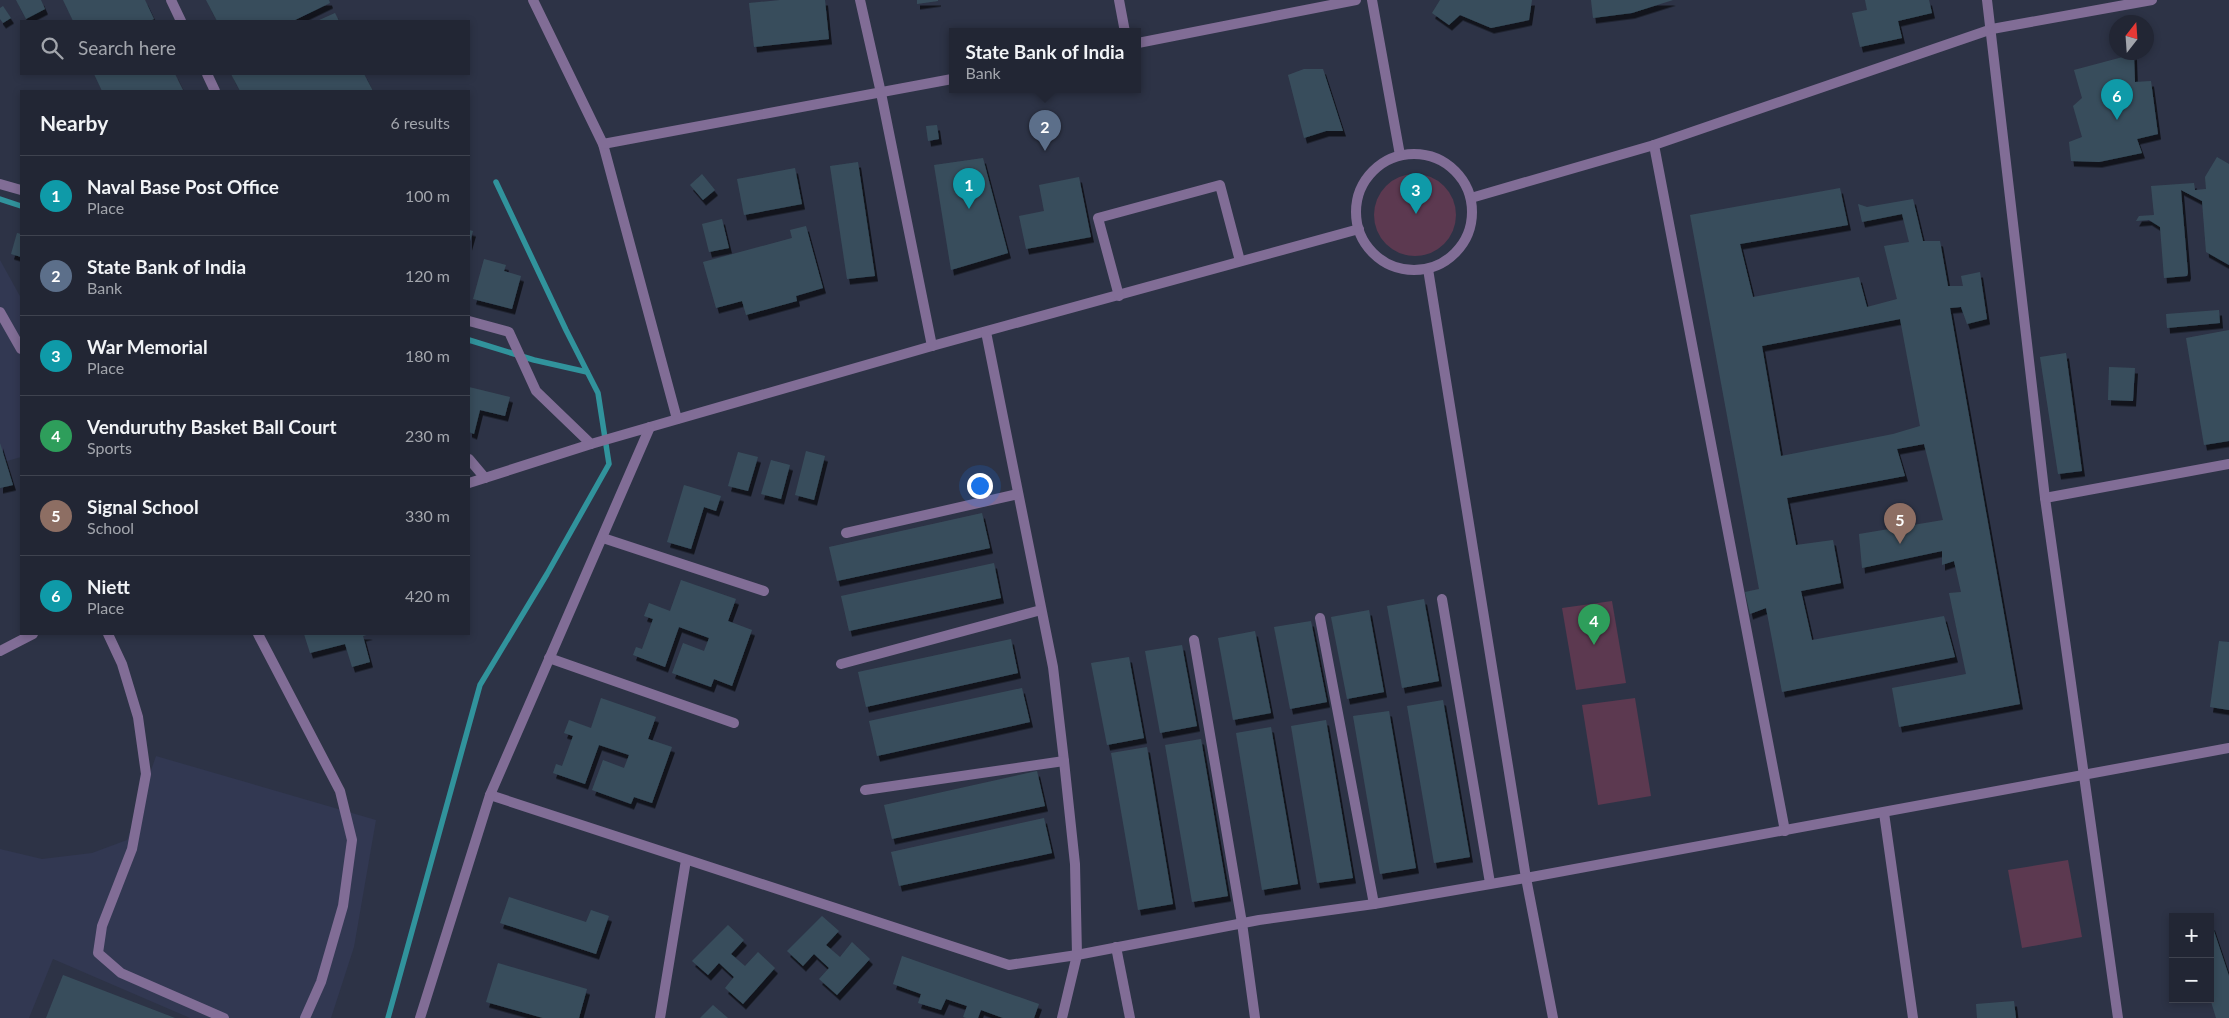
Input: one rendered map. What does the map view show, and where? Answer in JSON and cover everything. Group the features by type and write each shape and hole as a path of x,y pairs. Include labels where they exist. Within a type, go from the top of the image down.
{"street":[{"path":"171,0 181,20"},
{"path":"533,0 603,144 677,419"},
{"path":"860,0 881,93 932,346"},
{"path":"1119,0 1124,28"},
{"path":"1141,43 1356,0"},
{"path":"1372,0 1400,155"},
{"path":"1987,0 1992,29 2045,498 2118,1018"},
{"path":"1471,198 1654,145 1992,29 2152,0"},
{"path":"207,75 215,90"},
{"path":"603,144 949,80"},
{"path":"1654,145 1784,831"},
{"path":"1418,154 1436,158 1452,167 1464,181 1471,198 1473,217 1468,234 1459,250 1444,262 1428,268 1410,270 1393,266 1378,257 1366,245 1359,229 1356,210 1359,192 1368,175 1383,163 1400,155 1418,154"},
{"path":"0,184 20,190"},
{"path":"1118,296 1098,218 1220,185 1240,261"},
{"path":"470,483 677,419 932,346 1359,229"},
{"path":"1428,268 1526,878 1553,1018"},
{"path":"0,312 20,347"},
{"path":"470,321 510,332 536,392 596,443"},
{"path":"986,332 1053,668 1064,761 1075,864 1077,955 1062,1018"},
{"path":"420,1018 490,795 650,427"},
{"path":"470,461 485,478"},
{"path":"2045,498 2229,464"},
{"path":"846,533 1018,494"},
{"path":"603,538 764,591"},
{"path":"1442,598 1490,883"},
{"path":"841,664 1042,610"},
{"path":"1320,618 1374,904"},
{"path":"0,651 31,635"},
{"path":"108,635 122,664 138,717 146,774 132,849 102,926 98,953 121,972 224,1018"},
{"path":"259,635 340,791 352,840 343,906 321,982 305,1018"},
{"path":"1194,640 1242,923 1255,1018"},
{"path":"549,658 734,723"},
{"path":"490,795 1009,965 1077,955 1242,923 1374,904 1526,878 2229,748"},
{"path":"865,790 1064,761"},
{"path":"1884,813 1913,1018"},
{"path":"660,1018 686,860"},
{"path":"1116,947 1130,1018"}],"shaded area":[{"path":"1407,174 1423,174 1438,181 1449,192 1456,207 1453,231 1444,244 1423,256 1407,256 1392,249 1381,238 1374,223 1374,207 1381,192 1392,181"},
{"path":"0,260 20,296 20,457 0,463"},
{"path":"1612,601 1626,683 1576,690 1562,608"},
{"path":"1635,698 1651,796 1598,805 1582,705"},
{"path":"156,756 376,820 354,947 331,1018 190,1018 53,959 29,1018 0,1018 0,849 42,859 92,853 127,840"},
{"path":"2068,860 2082,937 2022,948 2008,870"}],"building":[{"path":"16,0 41,0 45,9 26,19"},
{"path":"63,0 145,0 154,19 152,20 73,20"},
{"path":"206,0 329,0 330,3 295,20 216,20"},
{"path":"780,0 825,0 829,39 754,47 749,3"},
{"path":"917,0 938,0 938,1 917,4"},
{"path":"1440,0 1532,0 1529,20 1491,28 1460,15 1449,25 1432,13"},
{"path":"1591,0 1673,0 1632,13 1593,18"},
{"path":"1865,0 1929,0 1932,13 1898,21 1902,38 1860,47 1852,13 1867,10"},
{"path":"3,6 11,18 3,23 0,19 0,8"},
{"path":"335,13 338,20 319,20"},
{"path":"2112,60 2134,60 2135,82 2151,81 2158,134 2137,139 2142,153 2099,162 2071,161 2069,142 2082,137 2073,106 2082,98 2074,70"},
{"path":"1304,69 1323,69 1343,131 1326,131 1304,138 1288,75"},
{"path":"94,75 176,75 183,90 102,90"},
{"path":"232,75 365,75 372,90 239,90"},
{"path":"937,125 939,139 928,141 926,126"},
{"path":"2217,157 2229,164 2229,265 2206,252 2202,201 2181,190 2188,273 2187,276 2164,278 2160,227 2149,220 2136,221 2139,216 2154,215 2151,186 2194,183 2195,190 2206,189 2205,177"},
{"path":"983,158 1008,253 951,270 934,165"},
{"path":"858,162 875,276 847,279 830,166"},
{"path":"795,168 802,204 744,215 737,179"},
{"path":"702,174 715,190 703,200 690,185"},
{"path":"1079,177 1091,237 1026,249 1019,216 1044,211 1039,185"},
{"path":"1840,188 1848,225 1740,244 1753,297 1859,277 1867,307 1897,299 1884,246 1909,242 1902,214 1862,222 1858,204 1867,207 1913,199 1923,241 1940,241 1948,286 1963,286 1961,276 1980,272 1987,319 1967,324 1961,307 1950,308 2020,704 1899,727 1892,688 1966,674 1949,593 1961,592 1954,561 1942,565 1942,551 1862,568 1859,534 1943,520 1924,444 1897,449 1905,476 1787,498 1796,545 1833,540 1841,583 1801,591 1812,640 1944,616 1955,657 1782,692 1766,608 1750,614 1745,592 1759,589 1690,215","holes":["1900,319 1920,426 1893,434 1781,456 1762,346"]},
{"path":"722,219 729,248 709,252 702,224"},
{"path":"806,226 823,288 796,296 797,301 746,315 742,301 716,308 703,262 792,238 790,230"},
{"path":"470,230 473,231 470,242"},
{"path":"17,233 20,234 20,257 11,254"},
{"path":"484,259 506,265 504,271 521,276 512,309 473,299"},
{"path":"2219,310 2220,323 2167,328 2166,314"},
{"path":"2229,330 2229,441 2204,445 2186,338"},
{"path":"2066,353 2082,471 2058,474 2040,357"},
{"path":"2109,367 2135,368 2133,401 2108,400"},
{"path":"470,387 510,397 505,416 480,410 474,434 470,432"},
{"path":"0,443 13,485 0,488"},
{"path":"806,451 825,456 814,500 795,495"},
{"path":"738,452 758,457 748,491 728,486"},
{"path":"771,460 790,465 781,499 761,494"},
{"path":"684,485 721,496 716,511 704,507 691,549 667,542"},
{"path":"982,513 990,548 837,581 829,547"},
{"path":"994,563 1001,598 849,631 841,596"},
{"path":"681,580 736,599 728,621 752,630 732,686 714,679 711,687 672,673 683,643 704,651 709,638 679,627 665,667 633,655 636,647 642,649 653,619 644,616 649,603 670,611"},
{"path":"1424,599 1439,681 1402,688 1387,606"},
{"path":"1369,610 1384,692 1347,699 1331,617"},
{"path":"1311,621 1327,702 1290,709 1274,627"},
{"path":"1255,631 1271,713 1233,720 1218,638"},
{"path":"304,635 366,635 363,636 370,662 352,667 345,644 310,653"},
{"path":"1011,639 1018,673 866,707 858,672"},
{"path":"2219,641 2229,642 2229,710 2210,707"},
{"path":"1182,645 1197,726 1160,733 1145,651"},
{"path":"1129,657 1144,738 1107,745 1091,663"},
{"path":"1022,688 1030,722 877,756 869,721"},
{"path":"601,698 656,717 648,739 672,747 652,803 634,797 631,804 592,790 603,760 624,768 629,755 599,745 585,784 553,773 556,764 562,766 573,736 564,733 569,720 591,728"},
{"path":"1443,700 1470,857 1434,863 1407,706"},
{"path":"1389,711 1416,868 1380,874 1353,716"},
{"path":"1326,720 1353,878 1317,883 1291,726"},
{"path":"1271,727 1298,884 1262,890 1236,733"},
{"path":"1201,739 1228,896 1192,902 1165,745"},
{"path":"1147,747 1173,904 1138,910 1111,753"},
{"path":"1037,771 1045,806 892,839 884,805"},
{"path":"1044,818 1052,853 899,886 891,852"},
{"path":"509,897 586,922 591,910 609,916 596,954 500,923"},
{"path":"822,916 839,931 826,945 840,957 852,942 870,959 837,995 819,979 829,968 814,954 803,966 787,951"},
{"path":"728,925 744,940 731,954 745,966 758,952 775,968 743,1004 725,988 734,977 719,963 708,975 692,961"},
{"path":"2214,931 2229,976 2229,1018 2216,1018 2212,1003 2214,1003"},
{"path":"902,956 1039,1004 1034,1018 1003,1018 981,1010 978,1018 966,1018 963,1017 967,1006 946,999 941,1010 918,1003 921,994 893,984"},
{"path":"498,963 587,989 579,1018 543,1018 486,1002"},
{"path":"63,975 175,1018 46,1018"},
{"path":"2014,1001 2016,1018 1977,1018 1976,1004"},
{"path":"713,1005 728,1018 700,1018"}],"waterway":[{"path":"388,1018 480,685 547,574 609,464 598,393 496,182"},
{"path":"0,199 20,206"},
{"path":"470,340 534,360 587,372"}],"place":[{"name":"Niett","path":"2117,120"},
{"name":"State Bank of India","path":"1045,151"},
{"name":"Naval Base Post Office","path":"969,209"},
{"name":"War Memorial","path":"1416,214"},
{"name":"Signal School","path":"1900,544"},
{"name":"Venduruthy Basket Ball Court","path":"1594,645"}]}
